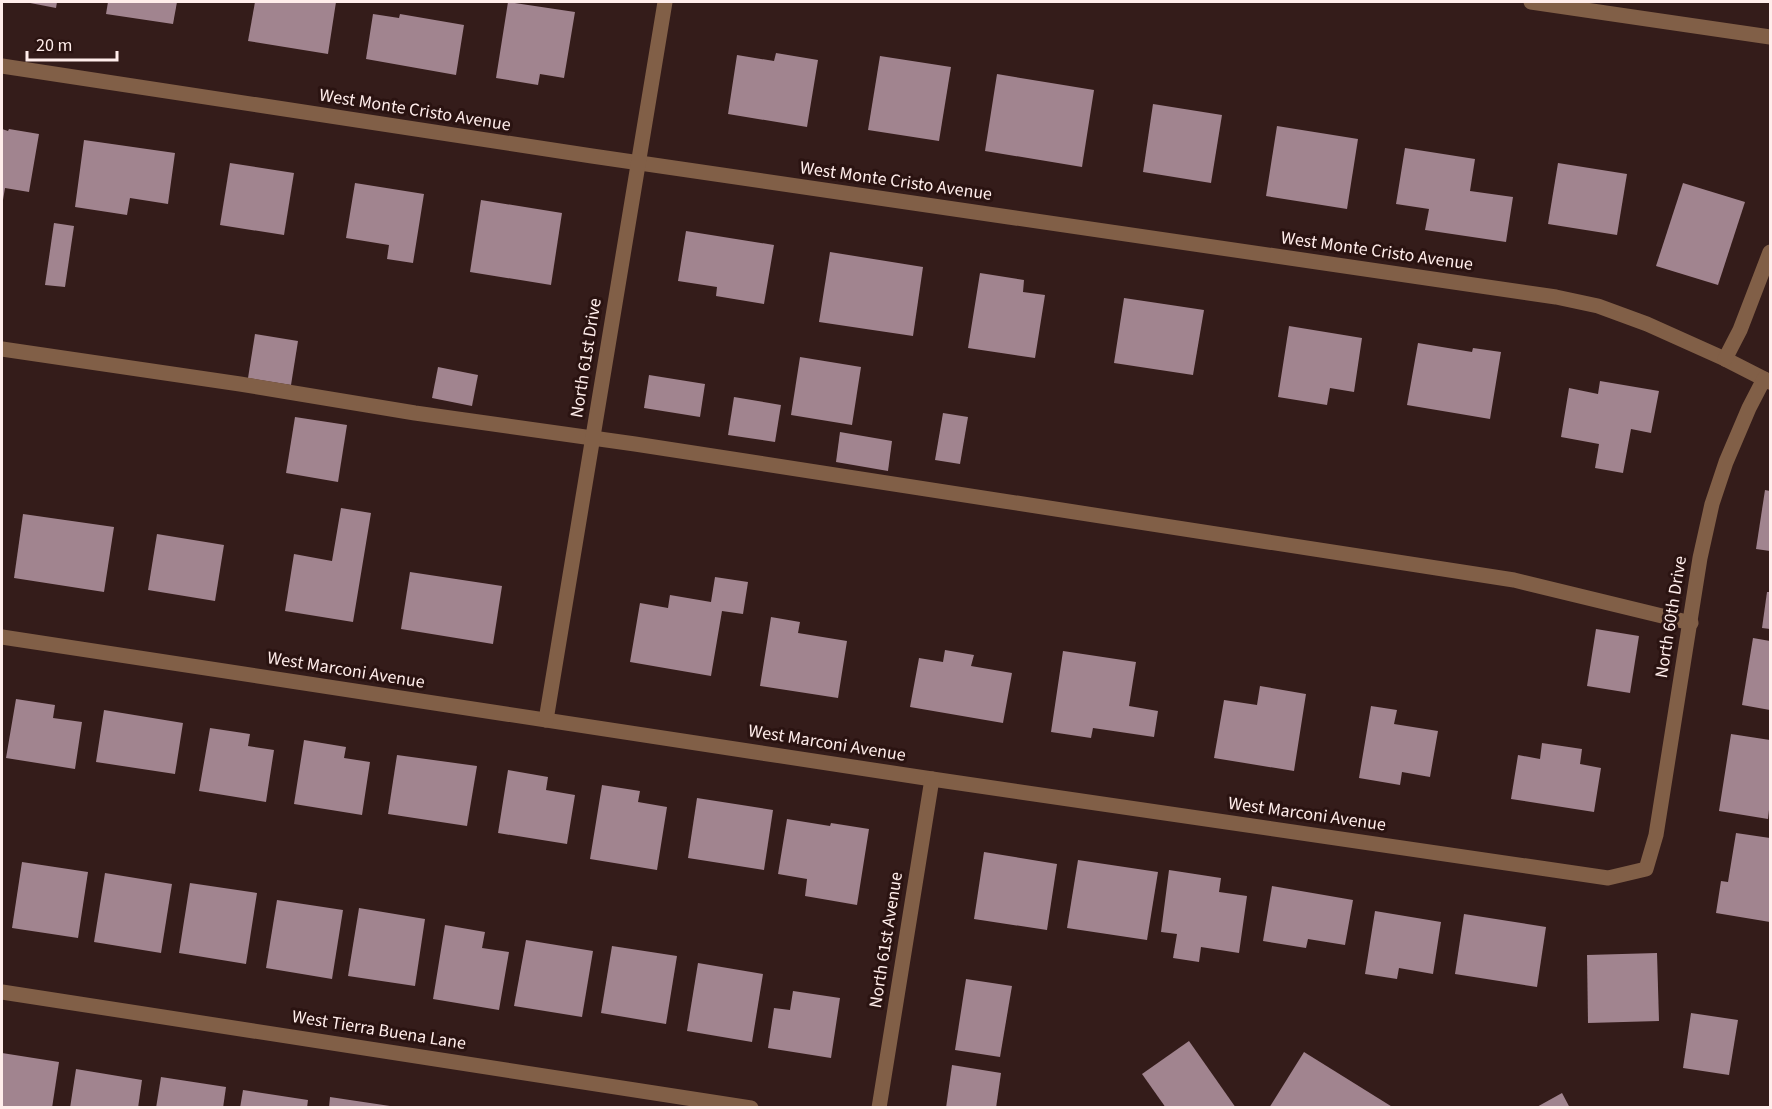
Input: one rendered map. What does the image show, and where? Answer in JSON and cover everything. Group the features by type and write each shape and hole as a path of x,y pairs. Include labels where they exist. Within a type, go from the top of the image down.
{"street":[{"name":"North 61st Drive","path":"546,720 665,2"},
{"path":"1531,2 1770,37"},
{"name":"West Monte Cristo Avenue","path":"2,66 639,163 1556,297 1598,306 1647,324 1767,380"},
{"path":"1725,359 1740,330 1770,252"},
{"path":"2,349 1514,580 1691,623"},
{"name":"North 60th Drive","path":"1646,869 1656,835 1700,558 1712,504 1726,462 1749,408 1767,380"},
{"name":"West Marconi Avenue","path":"2,637 1608,878 1646,869"},
{"name":"North 61st Avenue","path":"879,1107 932,778"},
{"name":"West Tierra Buena Lane","path":"2,992 751,1107"}],"building":[{"path":"25,2 57,2 56,8"},
{"path":"108,2 177,2 173,24 106,14"},
{"path":"255,2 336,2 328,54 248,41"},
{"path":"508,2 575,12 564,78 540,74 538,85 496,78"},
{"path":"373,14 399,18 400,14 464,25 456,75 366,59"},
{"path":"776,53 818,60 807,127 728,114 737,55 774,61"},
{"path":"880,56 951,67 939,141 868,130"},
{"path":"997,74 1094,90 1082,167 985,151"},
{"path":"1153,104 1222,115 1211,183 1143,172"},
{"path":"1277,126 1358,139 1347,209 1266,196"},
{"path":"2,129 39,134 29,192 5,188 3,200"},
{"path":"84,140 175,153 168,204 130,198 127,215 75,207"},
{"path":"1405,148 1475,159 1470,191 1513,197 1506,242 1425,230 1429,209 1396,204"},
{"path":"230,163 294,173 284,235 220,225"},
{"path":"1558,163 1627,174 1617,235 1548,224"},
{"path":"355,183 424,194 413,263 387,259 389,245 346,238"},
{"path":"1683,183 1745,202 1718,285 1656,266"},
{"path":"481,200 562,213 551,285 470,272"},
{"path":"54,223 74,226 65,287 45,285"},
{"path":"686,231 774,245 764,304 716,296 717,287 678,281"},
{"path":"830,252 923,267 913,336 819,322"},
{"path":"980,273 1024,280 1023,292 1045,295 1035,358 968,348"},
{"path":"1124,298 1204,310 1193,375 1114,363"},
{"path":"1289,326 1362,338 1354,392 1330,388 1327,405 1278,397"},
{"path":"255,334 298,341 291,385 248,378"},
{"path":"1418,343 1472,352 1473,348 1501,352 1490,419 1407,405"},
{"path":"800,357 861,367 852,425 791,415"},
{"path":"438,367 478,375 472,406 432,398"},
{"path":"649,375 705,384 700,417 644,408"},
{"path":"1600,381 1659,391 1651,433 1631,429 1623,473 1595,468 1599,444 1561,437 1569,388 1598,394"},
{"path":"734,397 781,405 775,442 728,435"},
{"path":"943,413 968,417 960,464 935,460"},
{"path":"295,417 347,425 338,482 286,473"},
{"path":"840,432 892,441 888,471 836,462"},
{"path":"1765,490 1770,491 1770,551 1756,549"},
{"path":"341,508 371,513 353,622 285,611 294,554 332,561"},
{"path":"23,514 114,527 104,592 14,578"},
{"path":"157,534 224,545 215,601 148,590"},
{"path":"410,572 502,586 493,644 401,629"},
{"path":"715,577 748,582 743,614 722,611 711,676 630,662 640,603 668,608 670,595 711,602"},
{"path":"1767,592 1770,592 1770,629 1762,628"},
{"path":"771,617 800,622 798,633 847,641 838,698 760,686"},
{"path":"1596,629 1639,636 1630,693 1587,686"},
{"path":"1753,638 1770,641 1770,710 1742,705"},
{"path":"945,650 974,655 971,666 1012,673 1003,723 910,707 919,658 943,662"},
{"path":"1063,651 1136,662 1129,706 1158,711 1154,737 1093,728 1091,738 1051,732"},
{"path":"1260,686 1306,694 1294,771 1214,758 1224,700 1257,705"},
{"path":"16,699 55,705 53,718 82,722 75,769 6,758"},
{"path":"1371,706 1397,710 1394,724 1438,731 1430,777 1402,772 1400,785 1359,778"},
{"path":"104,710 183,723 175,774 96,762"},
{"path":"210,728 250,734 248,746 274,750 266,802 199,791"},
{"path":"1731,734 1770,740 1768,819 1719,811"},
{"path":"304,740 346,747 344,758 370,762 362,815 294,804"},
{"path":"1542,743 1582,749 1580,764 1601,768 1594,812 1511,799 1518,755 1540,759"},
{"path":"397,755 477,766 467,826 388,814"},
{"path":"508,770 548,777 546,790 575,795 567,844 498,833"},
{"path":"602,785 640,791 638,802 667,807 657,870 590,859"},
{"path":"697,798 773,810 764,870 688,858"},
{"path":"787,819 869,829 857,905 805,896 807,879 778,874"},
{"path":"1736,833 1770,838 1770,922 1716,913 1721,881 1728,882"},
{"path":"984,852 1057,864 1047,930 974,919"},
{"path":"1078,860 1158,872 1147,940 1067,928"},
{"path":"22,862 88,872 78,938 12,928"},
{"path":"1169,870 1221,878 1219,892 1247,896 1239,953 1201,947 1199,962 1173,958 1177,934 1161,932"},
{"path":"105,873 172,884 161,953 94,942"},
{"path":"190,883 257,893 246,964 179,953"},
{"path":"1272,886 1353,900 1345,945 1308,939 1306,948 1263,941"},
{"path":"277,900 343,910 332,979 266,968"},
{"path":"359,908 425,919 415,986 348,976"},
{"path":"1375,911 1441,922 1433,974 1399,968 1397,979 1365,974"},
{"path":"1464,914 1546,927 1537,987 1455,974"},
{"path":"445,925 485,932 482,948 509,952 499,1010 433,999"},
{"path":"526,940 593,951 582,1017 514,1006"},
{"path":"612,946 677,956 666,1024 601,1013"},
{"path":"1657,953 1659,1021 1588,1023 1587,955"},
{"path":"698,963 763,974 752,1042 687,1031"},
{"path":"966,979 1012,986 1000,1057 955,1050"},
{"path":"793,991 840,998 831,1058 768,1048 774,1008 790,1010"},
{"path":"1691,1013 1738,1020 1729,1075 1683,1068"},
{"path":"1189,1041 1236,1108 1166,1108 1142,1074"},
{"path":"1304,1052 1394,1108 1269,1108"},
{"path":"2,1053 59,1062 52,1108 2,1108"},
{"path":"952,1065 1001,1073 996,1108 946,1108"},
{"path":"76,1069 142,1080 138,1108 70,1108"},
{"path":"161,1077 226,1087 223,1108 156,1108"},
{"path":"243,1090 308,1100 307,1108 240,1108"},
{"path":"1562,1093 1570,1108 1535,1108"},
{"path":"330,1097 390,1106 390,1108 329,1108"}]}
